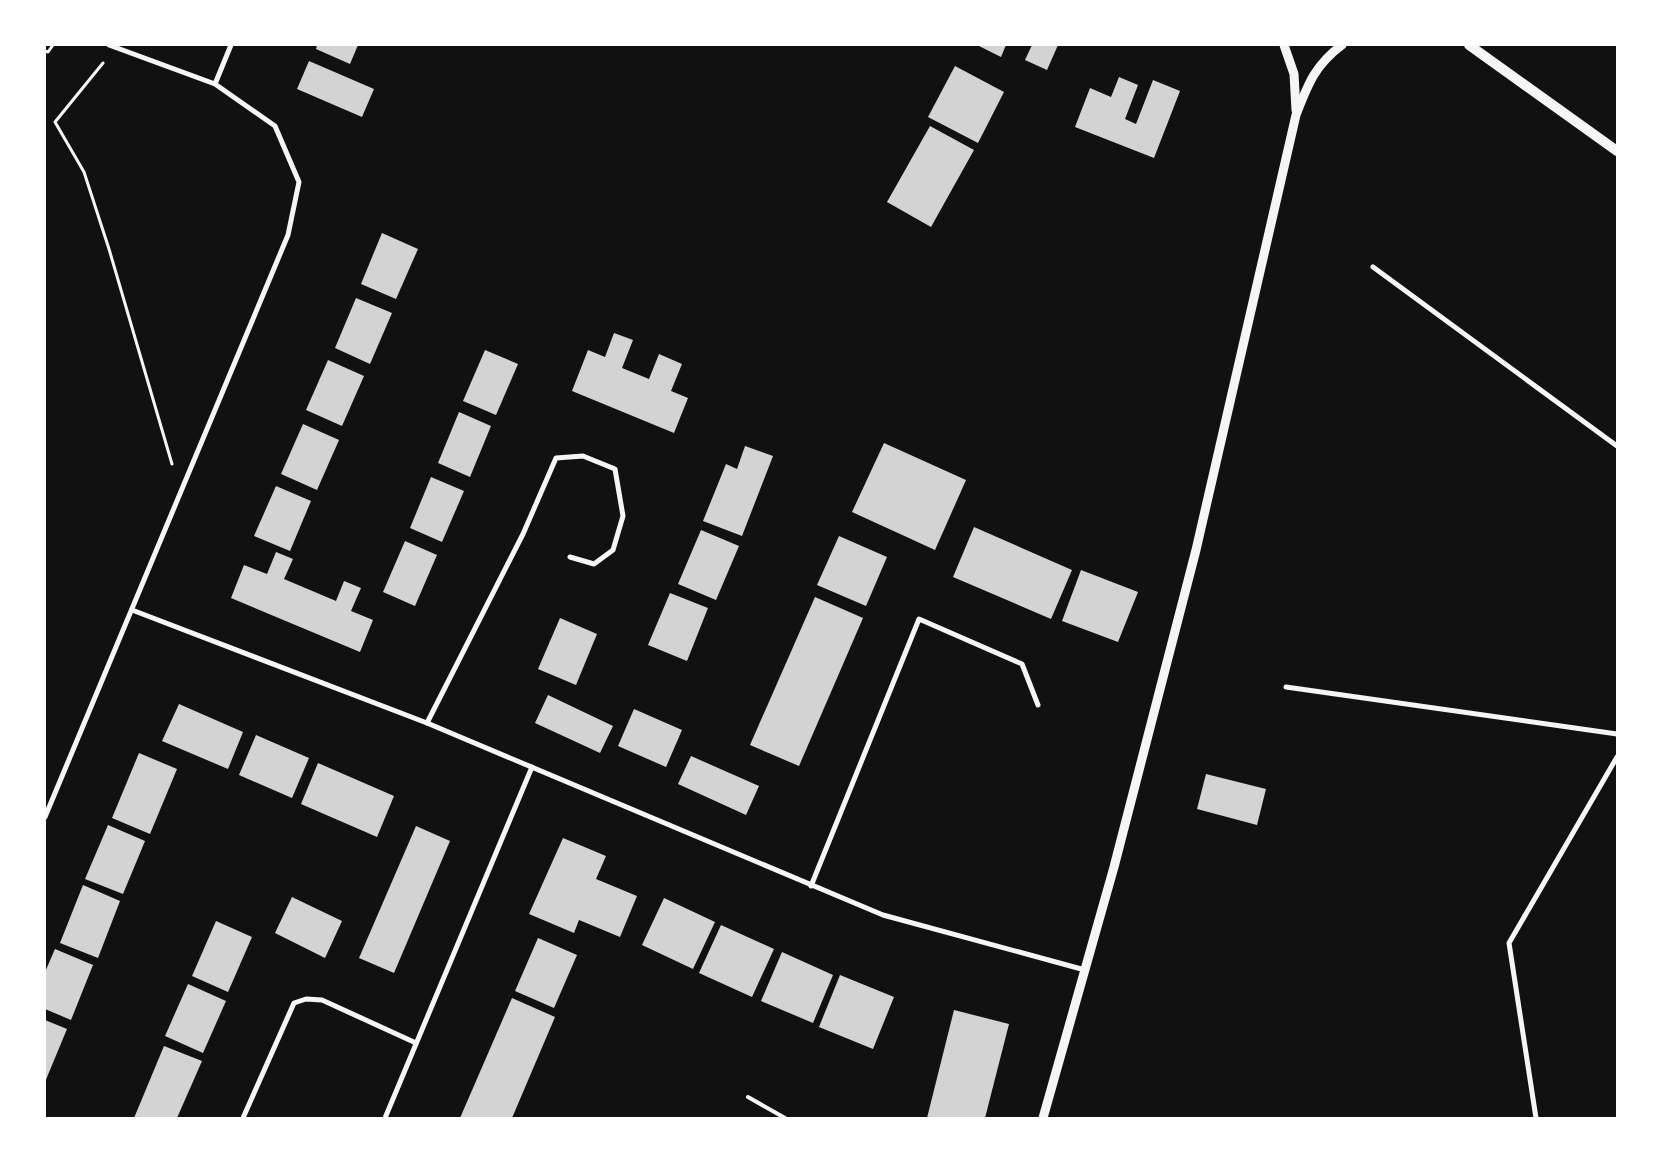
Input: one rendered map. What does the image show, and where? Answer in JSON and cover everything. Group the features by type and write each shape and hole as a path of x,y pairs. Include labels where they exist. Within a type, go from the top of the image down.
{"main road":[{"path":"1469,45 1617,151"}],"street":[{"path":"45,817 288,235 299,182 274,126 215,84 109,45"},
{"path":"215,84 231,45"},
{"path":"1284,45 1294,74 1296,115"},
{"path":"1043,1118 1085,970 1196,550 1296,115 1310,79 1326,57 1342,45"},
{"path":"1373,267 1617,446"},
{"path":"428,723 523,534 556,458 582,456 615,469 623,516 613,550 594,564 570,557"},
{"path":"132,610 428,723 811,886 884,915 1085,970"},
{"path":"811,886 919,619 1022,664 1038,705"},
{"path":"1286,687 1617,734"},
{"path":"1536,1118 1510,943 1617,757"},
{"path":"385,1118 532,767"},
{"path":"243,1118 294,1004 306,999 322,1000 416,1043"}],"lane":[{"path":"748,1097 785,1118"}],"path":[{"path":"45,51 48,52 53,45"},
{"path":"115,48 54,122 84,172 109,248 180,493"}],"building":[{"path":"317,45 358,45 350,64 316,49"},
{"path":"977,45 1006,45 1001,57"},
{"path":"1032,45 1058,45 1047,70 1025,60"},
{"path":"309,61 374,89 362,117 297,89"},
{"path":"955,66 1004,92 978,143 928,117"},
{"path":"1119,77 1138,85 1125,119 1136,124 1153,80 1180,91 1154,158 1075,127 1090,88 1111,97"},
{"path":"930,126 974,150 931,227 887,202"},
{"path":"382,233 418,249 396,299 361,284"},
{"path":"356,298 392,313 370,364 335,348"},
{"path":"614,333 633,340 622,368 649,379 659,354 682,364 671,391 688,398 674,433 572,391 588,350 605,357"},
{"path":"485,350 518,364 496,415 463,401"},
{"path":"328,360 364,376 342,426 306,410"},
{"path":"459,412 491,426 470,477 438,463"},
{"path":"303,424 339,440 317,490 281,474"},
{"path":"884,443 966,480 935,550 852,512"},
{"path":"745,446 773,456 742,536 703,521 726,464 737,469"},
{"path":"431,477 464,491 442,542 410,528"},
{"path":"276,486 311,501 290,551 254,536"},
{"path":"974,527 1072,570 1051,619 953,577"},
{"path":"701,530 739,546 716,600 678,584"},
{"path":"839,536 887,557 866,606 817,585"},
{"path":"405,541 437,555 415,606 383,592"},
{"path":"276,552 293,559 284,579 336,601 344,581 361,588 351,611 373,620 360,652 231,598 244,565 267,574"},
{"path":"1081,570 1138,592 1118,642 1062,621"},
{"path":"670,593 708,608 687,661 648,645"},
{"path":"815,597 863,618 799,766 750,745"},
{"path":"560,618 597,634 576,685 538,669"},
{"path":"548,695 613,726 600,753 535,723"},
{"path":"179,704 243,732 228,769 162,741"},
{"path":"634,709 682,730 666,767 618,746"},
{"path":"256,735 309,758 292,798 239,775"},
{"path":"139,753 177,769 150,834 112,818"},
{"path":"691,756 759,786 746,815 678,784"},
{"path":"318,763 394,796 377,837 301,804"},
{"path":"1206,774 1266,789 1257,825 1197,809"},
{"path":"108,825 145,841 123,894 85,879"},
{"path":"416,826 450,841 394,973 359,958"},
{"path":"563,838 606,856 596,879 637,896 620,937 579,920 574,933 529,914"},
{"path":"83,885 120,901 98,958 60,943"},
{"path":"292,897 342,921 325,958 275,933"},
{"path":"664,898 715,922 693,969 642,945"},
{"path":"216,921 252,937 228,992 192,976"},
{"path":"721,925 774,949 752,997 699,973"},
{"path":"538,938 577,955 554,1008 515,991"},
{"path":"55,949 93,965 71,1020 45,1009 45,972"},
{"path":"782,952 833,975 813,1023 761,1001"},
{"path":"840,975 894,997 873,1049 819,1027"},
{"path":"188,984 226,1001 203,1053 165,1036"},
{"path":"512,998 555,1017 512,1118 460,1118"},
{"path":"954,1010 1009,1024 985,1118 927,1118"},
{"path":"45,1020 67,1029 45,1082"},
{"path":"164,1046 202,1061 177,1118 134,1118"}]}
